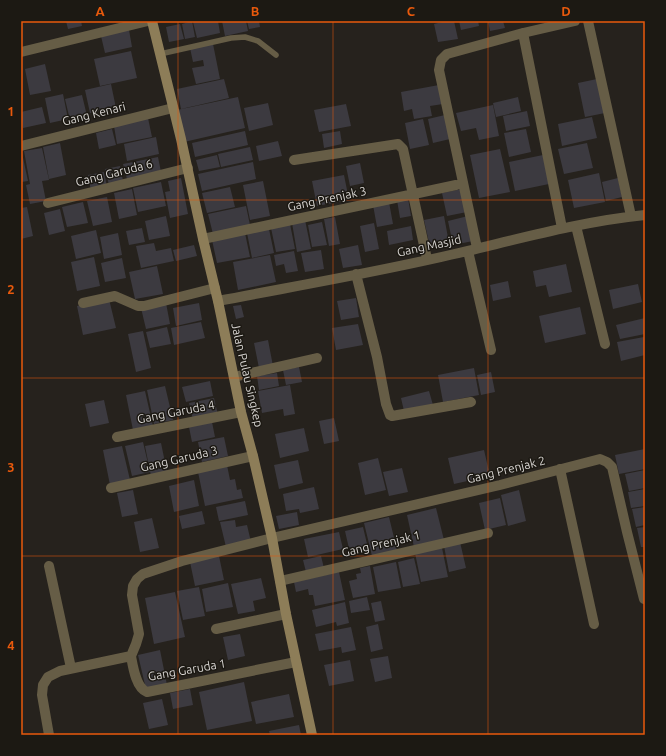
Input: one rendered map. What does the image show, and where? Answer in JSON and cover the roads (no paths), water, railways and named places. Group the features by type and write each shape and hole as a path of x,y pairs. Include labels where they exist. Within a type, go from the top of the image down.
{"street":[{"path":"21,52 148,21"},
{"name":"Jalan Pulau Singkep","path":"152,21 188,168 202,239 218,301 241,412 272,538 286,614 312,735"},
{"path":"491,350 439,64 442,57 447,54 523,33 575,21"},
{"path":"588,21 631,216"},
{"path":"523,33 562,228"},
{"name":"Gang Kenari","path":"21,146 173,108"},
{"path":"294,160 398,144 403,149 427,259"},
{"name":"Gang Garuda 6","path":"48,203 188,168"},
{"name":"Gang Prenjak 3","path":"202,239 456,185"},
{"name":"Gang Masjid","path":"218,301 427,259 562,228 645,215"},
{"path":"576,226 605,344"},
{"path":"356,274 377,357 386,404 390,415 392,416 471,402"},
{"path":"83,303 114,296 138,306 144,306 215,288"},
{"path":"234,377 318,358"},
{"name":"Gang Garuda 4","path":"117,437 241,412"},
{"name":"Gang Garuda 3","path":"111,488 253,456"},
{"name":"Gang Prenjak 2","path":"131,656 139,634 132,595 133,586 137,579 143,574 182,561 272,538 500,486 600,459 607,462 612,468 644,599"},
{"path":"560,469 594,624"},
{"name":"Gang Prenjak 1","path":"280,581 488,533"},
{"path":"49,566 71,668"},
{"path":"216,629 286,614"},
{"path":"50,735 42,695 43,685 48,677 54,673 71,668 131,656"},
{"name":"Gang Garuda 1","path":"131,656 139,686 146,692 296,662"}],"lane":[{"path":"160,54 231,38 245,37 258,41 276,55"}]}
